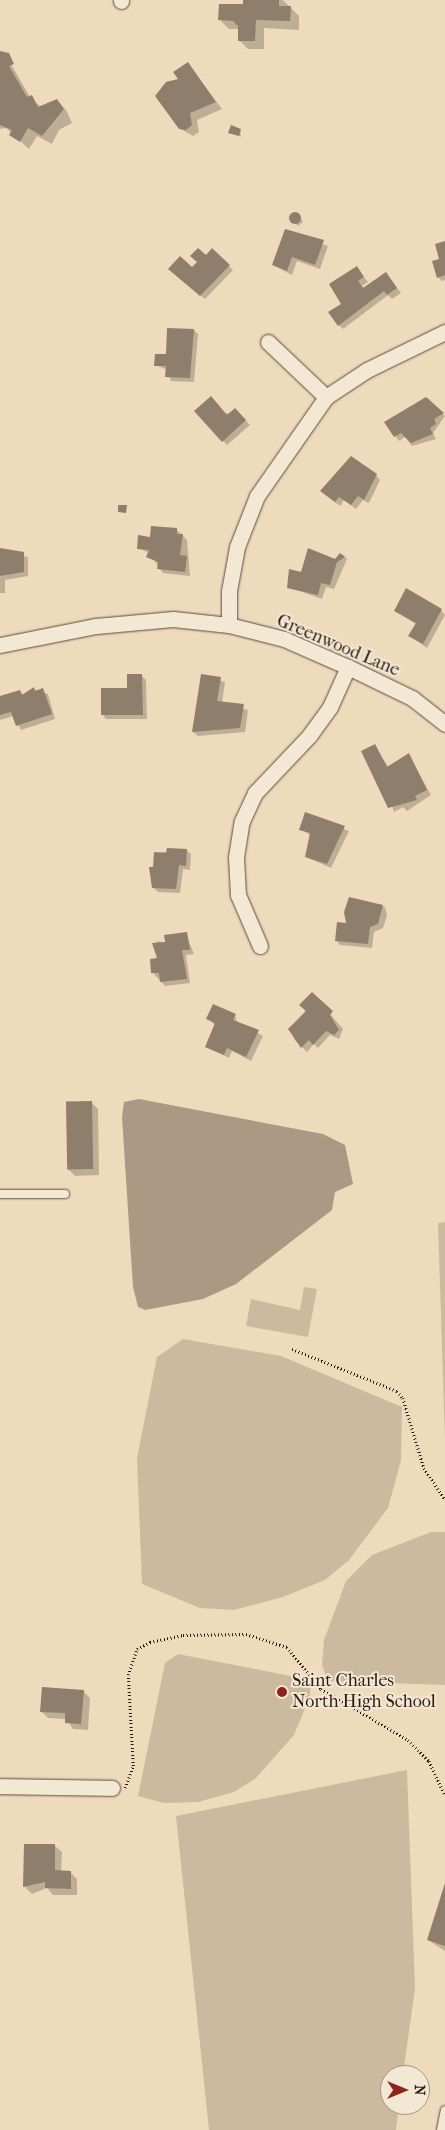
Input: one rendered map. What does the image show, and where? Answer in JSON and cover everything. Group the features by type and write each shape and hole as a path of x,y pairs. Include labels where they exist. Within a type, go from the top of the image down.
{"street":[{"path":"229,625 229,590 238,548 257,496 326,397 367,370 445,332"},
{"path":"268,342 326,397"},
{"name":"Greenwood Lane","path":"0,645 96,626 173,619 229,625 284,639 348,667 412,698 445,724"},
{"path":"260,946 238,895 236,857 242,821 255,793 309,736 330,707 348,667"},
{"path":"0,1786 112,1788"}],"lane":[{"path":"0,1194 65,1194"},
{"path":"441,2130 445,2110"}],"path":[{"path":"292,1350 396,1391 403,1398 424,1468 445,1499"},
{"path":"112,1788 125,1788 132,1776 128,1675 137,1649 150,1642 184,1635 246,1634 287,1647 321,1689 408,1740 429,1761 445,1795"}],"shaded area":[{"path":"139,1099 323,1134 345,1145 353,1184 335,1192 332,1210 236,1284 203,1299 145,1310 138,1307 133,1287 122,1117 124,1102"},
{"path":"445,1222 445,1439 438,1223"},
{"path":"304,1287 317,1289 308,1337 246,1326 251,1299 300,1310"},
{"path":"183,1339 281,1356 402,1407 401,1460 388,1508 349,1560 325,1580 283,1597 234,1610 200,1608 142,1584 137,1458 157,1357"},
{"path":"431,1532 445,1532 445,1685 328,1681 322,1665 324,1640 346,1581 372,1555"},
{"path":"178,1654 311,1680 310,1696 294,1735 255,1779 234,1792 198,1802 164,1803 138,1796 165,1663"},
{"path":"407,1770 415,1988 404,2065 380,2065 380,2115 398,2115 396,2130 209,2130 176,1816"}],"building":[{"path":"243,0 279,0 279,6 291,6 290,21 256,20 255,41 238,41 238,26 233,21 218,20 219,4 243,4"},
{"path":"0,51 9,53 14,64 9,66 27,97 32,95 38,107 57,99 64,109 42,136 28,128 20,142 9,135 12,130 0,125"},
{"path":"188,62 216,102 190,113 192,125 186,130 179,129 155,96 166,82 178,79 173,72"},
{"path":"231,125 241,129 239,136 228,133"},
{"path":"297,212 300,213 300,223 293,224 290,223 289,216 290,213"},
{"path":"285,229 324,240 315,265 292,257 287,271 272,265"},
{"path":"445,241 445,275 437,278 432,261 439,259 435,244"},
{"path":"198,248 206,255 212,248 230,265 200,296 168,269 180,256 192,267 197,262 190,256"},
{"path":"357,266 364,277 358,281 363,288 386,272 397,288 387,295 384,291 338,326 328,312 341,304 329,284"},
{"path":"167,328 194,329 190,378 165,377 166,366 154,366 155,354 166,354"},
{"path":"211,396 227,415 235,408 246,420 222,442 194,411"},
{"path":"426,397 444,413 434,419 436,424 430,428 433,434 411,443 401,433 394,437 384,422"},
{"path":"351,456 377,474 364,500 358,496 351,505 339,497 335,502 320,491"},
{"path":"118,505 127,505 126,513 118,512"},
{"path":"151,526 177,528 177,534 183,534 180,555 187,556 185,572 157,569 158,562 146,557 149,550 137,549 138,535 150,537"},
{"path":"0,548 24,552 24,572 0,576"},
{"path":"308,548 335,559 340,553 345,557 337,562 330,585 321,583 318,595 287,588 289,569 301,572"},
{"path":"406,588 442,609 423,644 408,636 416,623 394,611"},
{"path":"127,674 142,674 143,715 101,715 101,688 127,688"},
{"path":"201,674 221,677 217,701 244,704 240,728 192,732"},
{"path":"34,687 35,691 43,688 52,714 16,726 11,712 0,715 0,696 20,690 22,695"},
{"path":"375,744 387,767 409,753 427,790 415,796 417,800 388,808 361,751"},
{"path":"305,812 345,826 327,864 305,857 310,833 299,830"},
{"path":"167,848 187,849 186,866 179,865 176,889 152,888 149,867 153,867 154,852 166,853"},
{"path":"349,897 383,905 378,924 370,927 368,944 335,941 337,922 346,923 344,912"},
{"path":"187,932 190,950 182,950 187,979 160,982 159,973 151,973 150,959 157,958 152,943 165,942 164,935"},
{"path":"312,992 333,1011 330,1015 339,1030 334,1035 326,1031 313,1045 309,1040 301,1048 288,1029 306,1011 299,1005"},
{"path":"213,1004 236,1014 233,1020 259,1030 246,1057 227,1048 224,1055 205,1047 215,1023 206,1019"},
{"path":"66,1101 92,1101 93,1169 67,1169"},
{"path":"42,1687 84,1690 81,1724 65,1723 65,1713 40,1712"},
{"path":"24,1844 55,1844 55,1870 71,1871 71,1889 45,1888 45,1882 23,1887"},
{"path":"445,1883 445,1946 427,1940"}],"place":[{"name":"Saint Charles North High School","path":"282,1692"}]}
